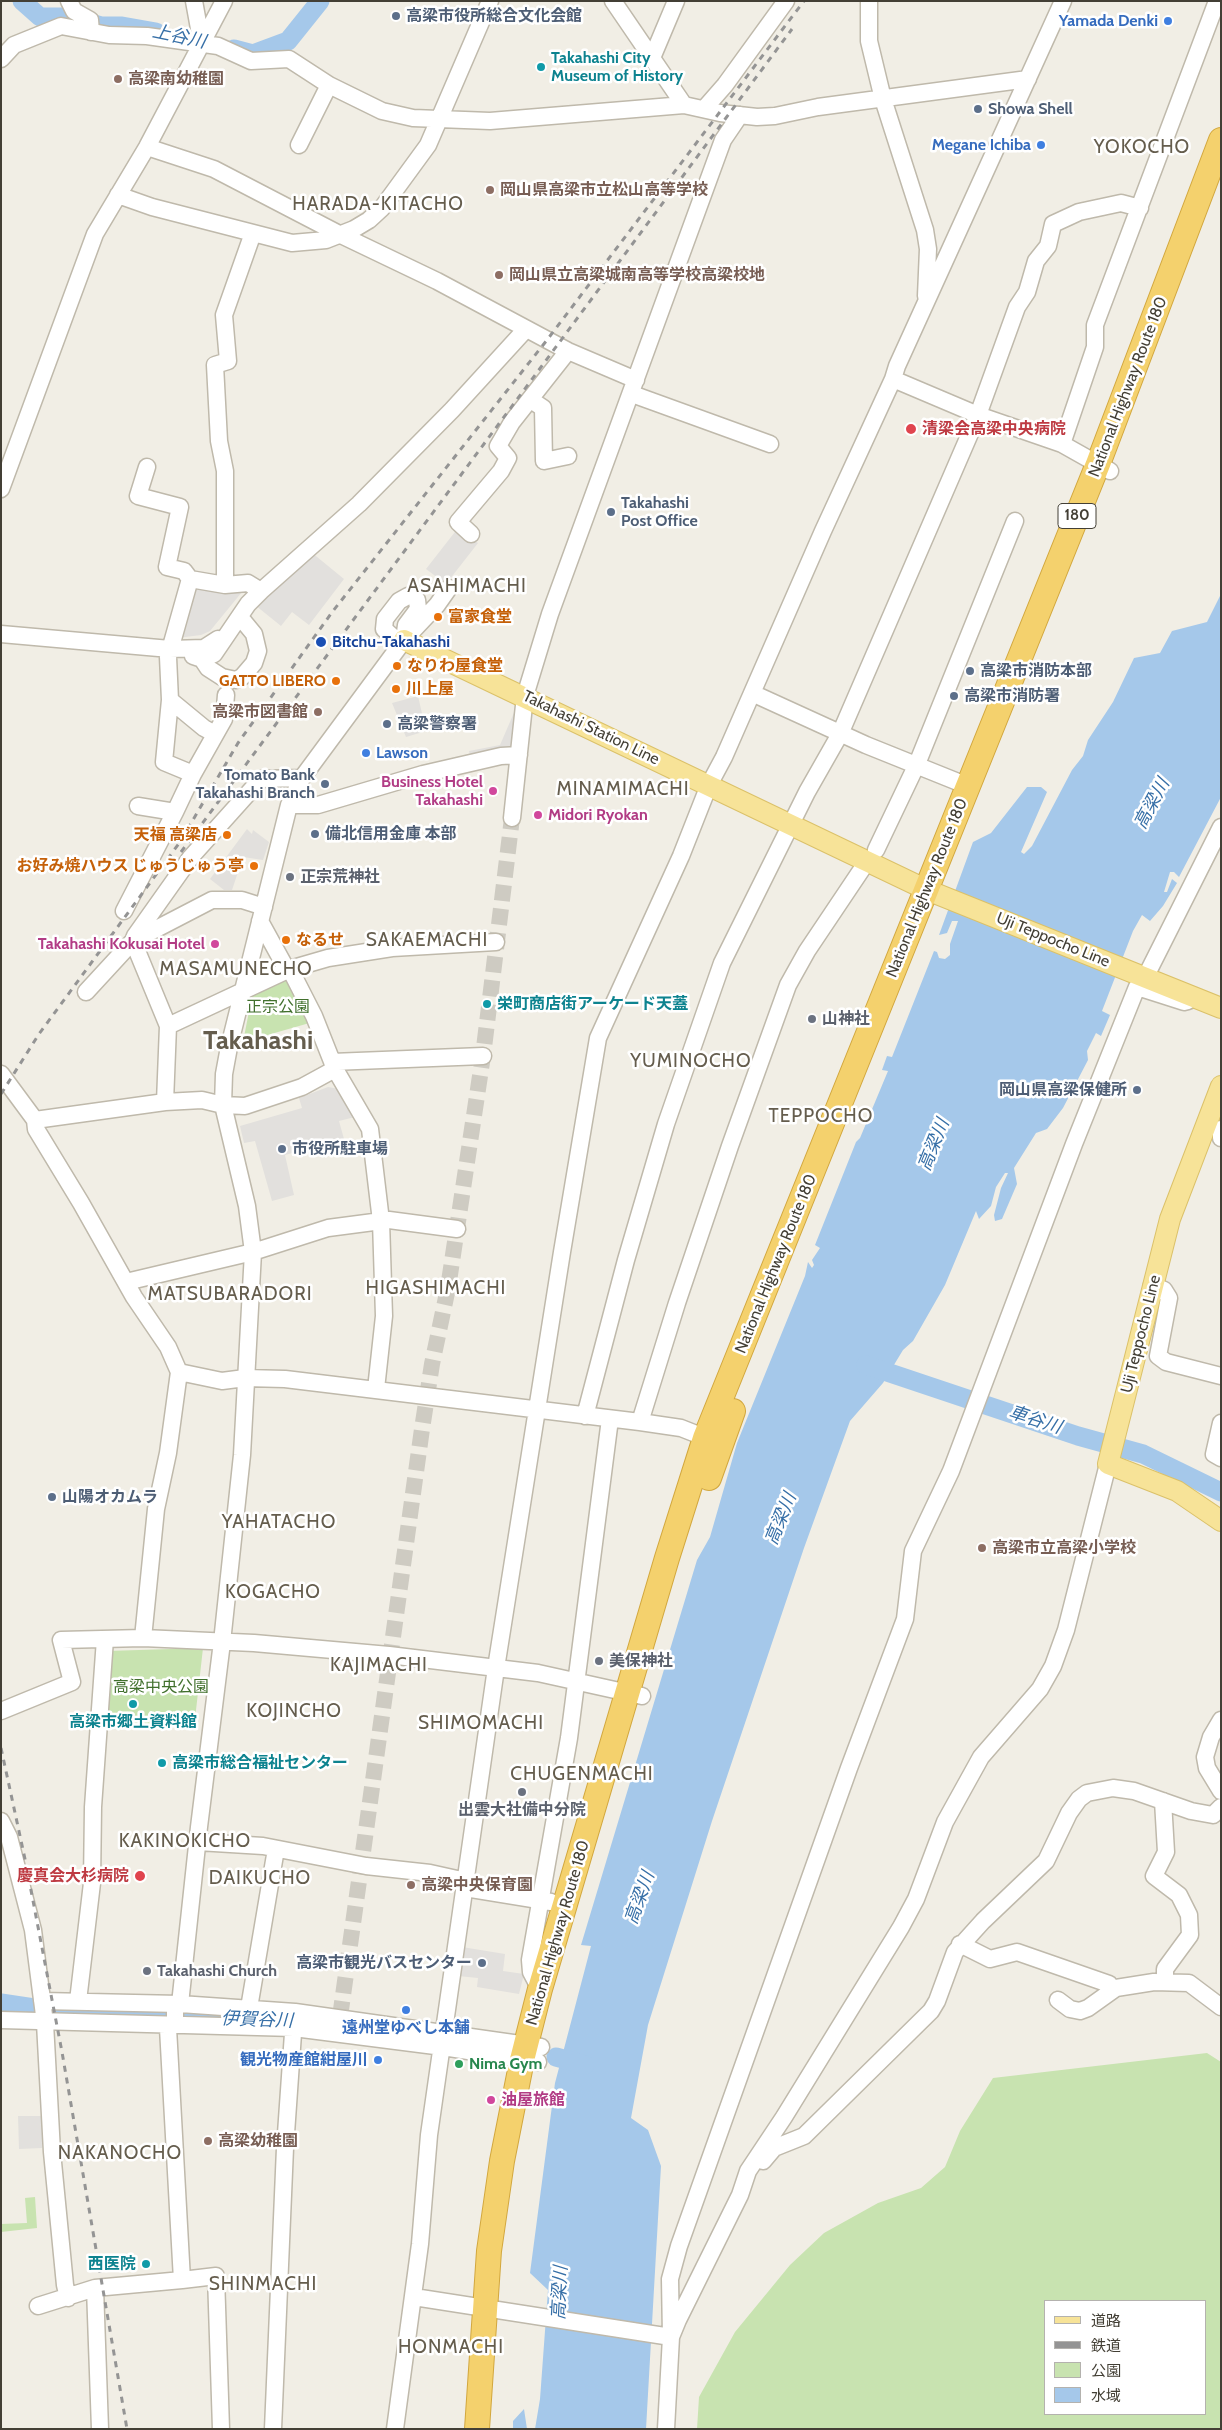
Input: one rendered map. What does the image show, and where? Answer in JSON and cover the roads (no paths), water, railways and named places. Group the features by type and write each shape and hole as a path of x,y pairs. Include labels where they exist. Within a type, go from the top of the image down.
{"highway":[{"name":"National Highway Route 180","path":"940,895 1004,698 1104,468 1221,140"},
{"name":"National Highway Route 180","path":"532,2053 540,1989 635,1694 713,1440 940,895 1104,468 1221,177"},
{"name":"National Highway Route 180","path":"491,2429 497,2310 489,2251 502,2161 532,2053 558,1980 635,1694"},
{"name":"National Highway Route 180","path":"477,2429 497,2310"}],"main road":[{"name":"Takahashi Station Line","path":"404,640 940,895"},
{"name":"Uji Teppocho Line","path":"940,895 1221,1008"},
{"name":"Uji Teppocho Line","path":"1111,1453 1170,1219 1221,1086"},
{"path":"1111,1453 1177,1491 1221,1521"}],"street":[{"path":"69,1 74,11 90,20 91,32"},
{"path":"194,1 202,46"},
{"path":"1,489 96,234 147,147 202,46 224,1"},
{"path":"118,195 152,207 292,243 326,240 341,235 369,220 382,208 428,145 490,1"},
{"path":"613,1 684,105"},
{"path":"652,58 676,1"},
{"path":"704,109 725,85 786,1"},
{"path":"870,1 869,41 883,99 925,230 928,249 925,306"},
{"path":"395,2429 414,2297 429,2136 496,1668 598,1038 681,856 709,785 724,757 823,531 1063,1"},
{"path":"1062,444 1094,346 1095,324 1217,1"},
{"path":"1,59 14,46 61,26 91,32 147,36 202,46 218,46 250,61 289,60 329,85 382,111 413,118 490,121 684,105 740,115 774,116 818,107 1028,79"},
{"path":"299,145 329,85"},
{"path":"512,818 525,696 557,596 723,140 740,115"},
{"path":"147,147 214,169 341,235 437,281 634,387 770,444"},
{"path":"585,1416 626,1260 666,1124 722,963 791,823 840,734 978,415 1017,307 1027,292 1036,261 1048,246 1053,224 1079,212 1120,203 1140,208"},
{"path":"225,585 225,471 219,441 215,365 228,361 224,315 253,233"},
{"path":"202,659 214,654 248,604 359,504 452,410 526,329"},
{"path":"471,534 458,522 505,464 508,458 498,446 512,422 568,351"},
{"path":"893,379 978,415 1062,444 1104,468"},
{"path":"531,400 543,408 544,460 568,456"},
{"path":"147,467 138,496 180,507 167,567 184,571 190,579 225,585 248,583 261,591"},
{"path":"876,850 917,764 1015,521"},
{"path":"190,579 170,649 170,700 164,762 193,774"},
{"path":"182,2280 168,2028 176,2014 222,1642 242,1455 253,1252 248,1206 223,1105 229,1047 289,806 302,778 404,640 437,605 448,588"},
{"path":"170,649 202,659 208,668 222,677 236,680 246,674 254,663 258,651 254,634 240,617"},
{"path":"1,634 170,649 208,646 220,638 232,621 240,617"},
{"path":"752,693 840,734 958,782"},
{"path":"124,911 193,774 224,718 226,695"},
{"path":"946,811 984,716 1004,698"},
{"path":"170,700 214,734"},
{"path":"289,806 318,805 423,774 501,756 519,755"},
{"path":"86,992 133,941 191,857 261,779 302,778"},
{"path":"138,806 175,812"},
{"path":"1139,975 1221,827"},
{"path":"640,1422 677,1303 730,1146 788,985 807,951 862,869"},
{"path":"133,941 212,900 242,900 262,914 288,969 314,1016 334,1066 370,1129 381,1221 384,1316 376,1389"},
{"path":"133,941 168,1026 165,1102"},
{"path":"168,1026 288,969 328,958 392,948 496,942"},
{"path":"666,2429 666,2336 670,2279 679,2246 849,1768 905,1619 913,1551 951,1471 1074,1144 1137,987 1184,1002 1196,998"},
{"path":"35,1120 165,1102 202,1100 223,1105 245,1106 302,1088 334,1066 483,1056"},
{"path":"1,1074 35,1120 36,1129 82,1203 126,1282 168,1347 179,1372 168,1453 156,1509 143,1638"},
{"path":"1221,1129 1221,1138"},
{"path":"126,1282 253,1252 328,1228 389,1220 457,1229"},
{"path":"1152,1285 1164,1290 1169,1298 1158,1356 1166,1362 1221,1376"},
{"path":"179,1372 222,1381 246,1378 285,1379 640,1422 681,1428 713,1440"},
{"path":"540,1989 531,1972 530,1960 555,1824 577,1680 610,1419"},
{"path":"1221,1423 1214,1454 1221,1458"},
{"path":"666,2336 678,2320 740,2194 748,2170 784,2117 901,1927 916,1899 945,1822 981,1757 1040,1689 1052,1666 1066,1630 1111,1453"},
{"path":"1,1711 72,1682 61,1640 143,1638 254,1642 496,1668 577,1680 635,1694"},
{"path":"78,2001 92,1883 94,1807 106,1639"},
{"path":"1221,1720 1211,1737 1205,1757 1207,1768 1221,1791"},
{"path":"740,2194 774,2148 804,2136 931,2011 937,2001 946,1970 960,1944 1021,1883 1046,1861 1069,1813 1079,1799 1087,1793 1113,1788 1134,1791 1191,1811 1213,1815 1221,1807"},
{"path":"1163,1801 1166,1852 1154,1876 1179,1895 1189,1914 1190,1936 1165,1969 1165,1982"},
{"path":"1,1821 9,1837 28,1908 45,2023 52,2152 65,2285 68,2298"},
{"path":"198,1842 276,1848 366,1866 430,1872 465,1885 566,1905"},
{"path":"249,2008 276,1848"},
{"path":"960,1944 990,1959 1017,1952 1109,1984"},
{"path":"1058,2000 1070,2009 1080,2011 1088,2008 1116,1988 1165,1982 1189,1982 1221,2006"},
{"path":"42,2002 78,2001 176,2014 294,2020 532,2053"},
{"path":"1,2020 45,2023 249,2008 294,2020"},
{"path":"272,2429 285,2148 294,2020"},
{"path":"38,2306 95,2288 216,2276 222,2429"},
{"path":"95,2288 100,2429"},
{"path":"414,2297 666,2336"}],"water":[{"name":"高梁川","path":"1221,594 1221,797 1179,877 1174,872 1170,872 1164,892 1167,892 1172,879 1177,883 1163,906 1150,921 1142,915 1133,931 1102,1011 1110,1015 1101,1036 1096,1033 1087,1051 1088,1060 1063,1108 1047,1129 1036,1133 1014,1168 1017,1184 1002,1219 995,1221 994,1215 1001,1188 1008,1173 1005,1173 996,1187 991,1206 979,1219 976,1211 945,1285 913,1341 903,1350 883,1383 850,1421 804,1548 712,1821 648,2025 631,2118 648,2130 661,2166 646,2429 535,2429 540,2399 548,2290 530,2273 555,2083 591,1946 581,1945 697,1560 710,1537 737,1443 805,1276 808,1262 812,1268 814,1265 812,1260 820,1248 815,1245 856,1142 860,1138 888,1071 882,1070 887,1056 892,1057 934,951 937,952 939,958 945,959 950,955 950,944 958,921 952,921 947,933 939,935 973,842 991,833 1027,787 1041,787 1047,792 1021,852 1024,854 1032,846 1072,770 1083,756 1088,740 1113,702 1134,658 1160,653 1172,631 1207,622"},
{"path":"524,2409 527,2429 513,2429 513,2421"}],"waterway":[{"name":"上谷川","path":"22,1 40,17 69,17 101,26 122,26 156,32"},
{"name":"上谷川","path":"234,49 253,54 288,41 320,1"},
{"name":"車谷川","path":"866,1365 1078,1436 1143,1454 1221,1492"},
{"name":"伊賀谷川","path":"1,2003 61,2012 306,2021"},
{"name":"伊賀谷川","path":"556,2057 585,2065"}],"tunnel":[{"path":"340,2017 422,1429 432,1364 448,1288 483,1056 512,818"}],"railway":[{"path":"1,1094 39,1034 180,842 238,743 333,611 547,340 804,1"},
{"path":"181,852 792,29"},
{"path":"1,1748 25,1859 62,2052 127,2429"}],"place":[{"name":"高梁市役所総合文化会館","path":"396,16"},
{"name":"Yamada Denki","path":"1168,21"},
{"name":"Takahashi City Museum of History","path":"541,67"},
{"name":"高梁南幼稚園","path":"118,79"},
{"name":"Showa Shell","path":"978,109"},
{"name":"Megane Ichiba","path":"1041,145"},
{"name":"岡山県高梁市立松山高等学校","path":"490,190"},
{"name":"岡山県立高梁城南高等学校高梁校地","path":"499,275"},
{"name":"清梁会高梁中央病院","path":"911,429"},
{"name":"Takahashi Post Office","path":"611,512"},
{"name":"富家食堂","path":"438,617"},
{"name":"Bitchu-Takahashi","path":"321,642"},
{"name":"なりわ屋食堂","path":"397,666"},
{"name":"高梁市消防本部","path":"970,671"},
{"name":"GATTO LIBERO","path":"336,681"},
{"name":"川上屋","path":"396,689"},
{"name":"高梁市消防署","path":"954,696"},
{"name":"高梁市図書館","path":"318,712"},
{"name":"高梁警察署","path":"387,724"},
{"name":"Lawson","path":"366,753"},
{"name":"Tomato Bank Takahashi Branch","path":"325,784"},
{"name":"Business Hotel Takahashi","path":"493,791"},
{"name":"Midori Ryokan","path":"538,815"},
{"name":"備北信用金庫 本部","path":"315,834"},
{"name":"天福 高梁店","path":"227,835"},
{"name":"お好み焼ハウス じゅうじゅう亭","path":"254,866"},
{"name":"正宗荒神社","path":"290,877"},
{"name":"なるせ","path":"286,940"},
{"name":"Takahashi Kokusai Hotel","path":"215,944"},
{"name":"栄町商店街アーケード天蓋","path":"487,1004"},
{"name":"山神社","path":"812,1019"},
{"name":"岡山県高梁保健所","path":"1137,1090"},
{"name":"市役所駐車場","path":"282,1149"},
{"name":"山陽オカムラ","path":"52,1497"},
{"name":"高梁市立高梁小学校","path":"982,1548"},
{"name":"美保神社","path":"599,1661"},
{"name":"高梁市郷土資料館","path":"133,1704"},
{"name":"高梁市総合福祉センター","path":"162,1763"},
{"name":"出雲大社備中分院","path":"522,1792"},
{"name":"慶真会大杉病院","path":"140,1876"},
{"name":"高梁中央保育園","path":"411,1885"},
{"name":"高梁市観光バスセンター","path":"482,1963"},
{"name":"Takahashi Church","path":"147,1971"},
{"name":"遠州堂ゆべし本舗","path":"406,2010"},
{"name":"観光物産館紺屋川","path":"378,2060"},
{"name":"Nima Gym","path":"459,2064"},
{"name":"油屋旅館","path":"491,2100"},
{"name":"高梁幼稚園","path":"208,2141"},
{"name":"西医院","path":"146,2264"}],"district":[{"name":"YOKOCHO","path":"1142,147"},
{"name":"HARADA-KITACHO","path":"378,204"},
{"name":"ASAHIMACHI","path":"467,586"},
{"name":"MINAMIMACHI","path":"623,789"},
{"name":"SAKAEMACHI","path":"427,940"},
{"name":"MASAMUNECHO","path":"236,969"},
{"name":"Takahashi","path":"258,1041"},
{"name":"YUMINOCHO","path":"691,1061"},
{"name":"TEPPOCHO","path":"821,1116"},
{"name":"HIGASHIMACHI","path":"436,1288"},
{"name":"MATSUBARADORI","path":"230,1294"},
{"name":"YAHATACHO","path":"279,1522"},
{"name":"KOGACHO","path":"273,1592"},
{"name":"KAJIMACHI","path":"379,1665"},
{"name":"KOJINCHO","path":"294,1711"},
{"name":"SHIMOMACHI","path":"481,1723"},
{"name":"CHUGENMACHI","path":"582,1774"},
{"name":"KAKINOKICHO","path":"185,1841"},
{"name":"DAIKUCHO","path":"260,1878"},
{"name":"NAKANOCHO","path":"120,2153"},
{"name":"SHINMACHI","path":"263,2284"},
{"name":"HONMACHI","path":"451,2347"}],"park label":[{"name":"正宗公園","path":"278,1007"},
{"name":"高梁中央公園","path":"161,1687"}]}
